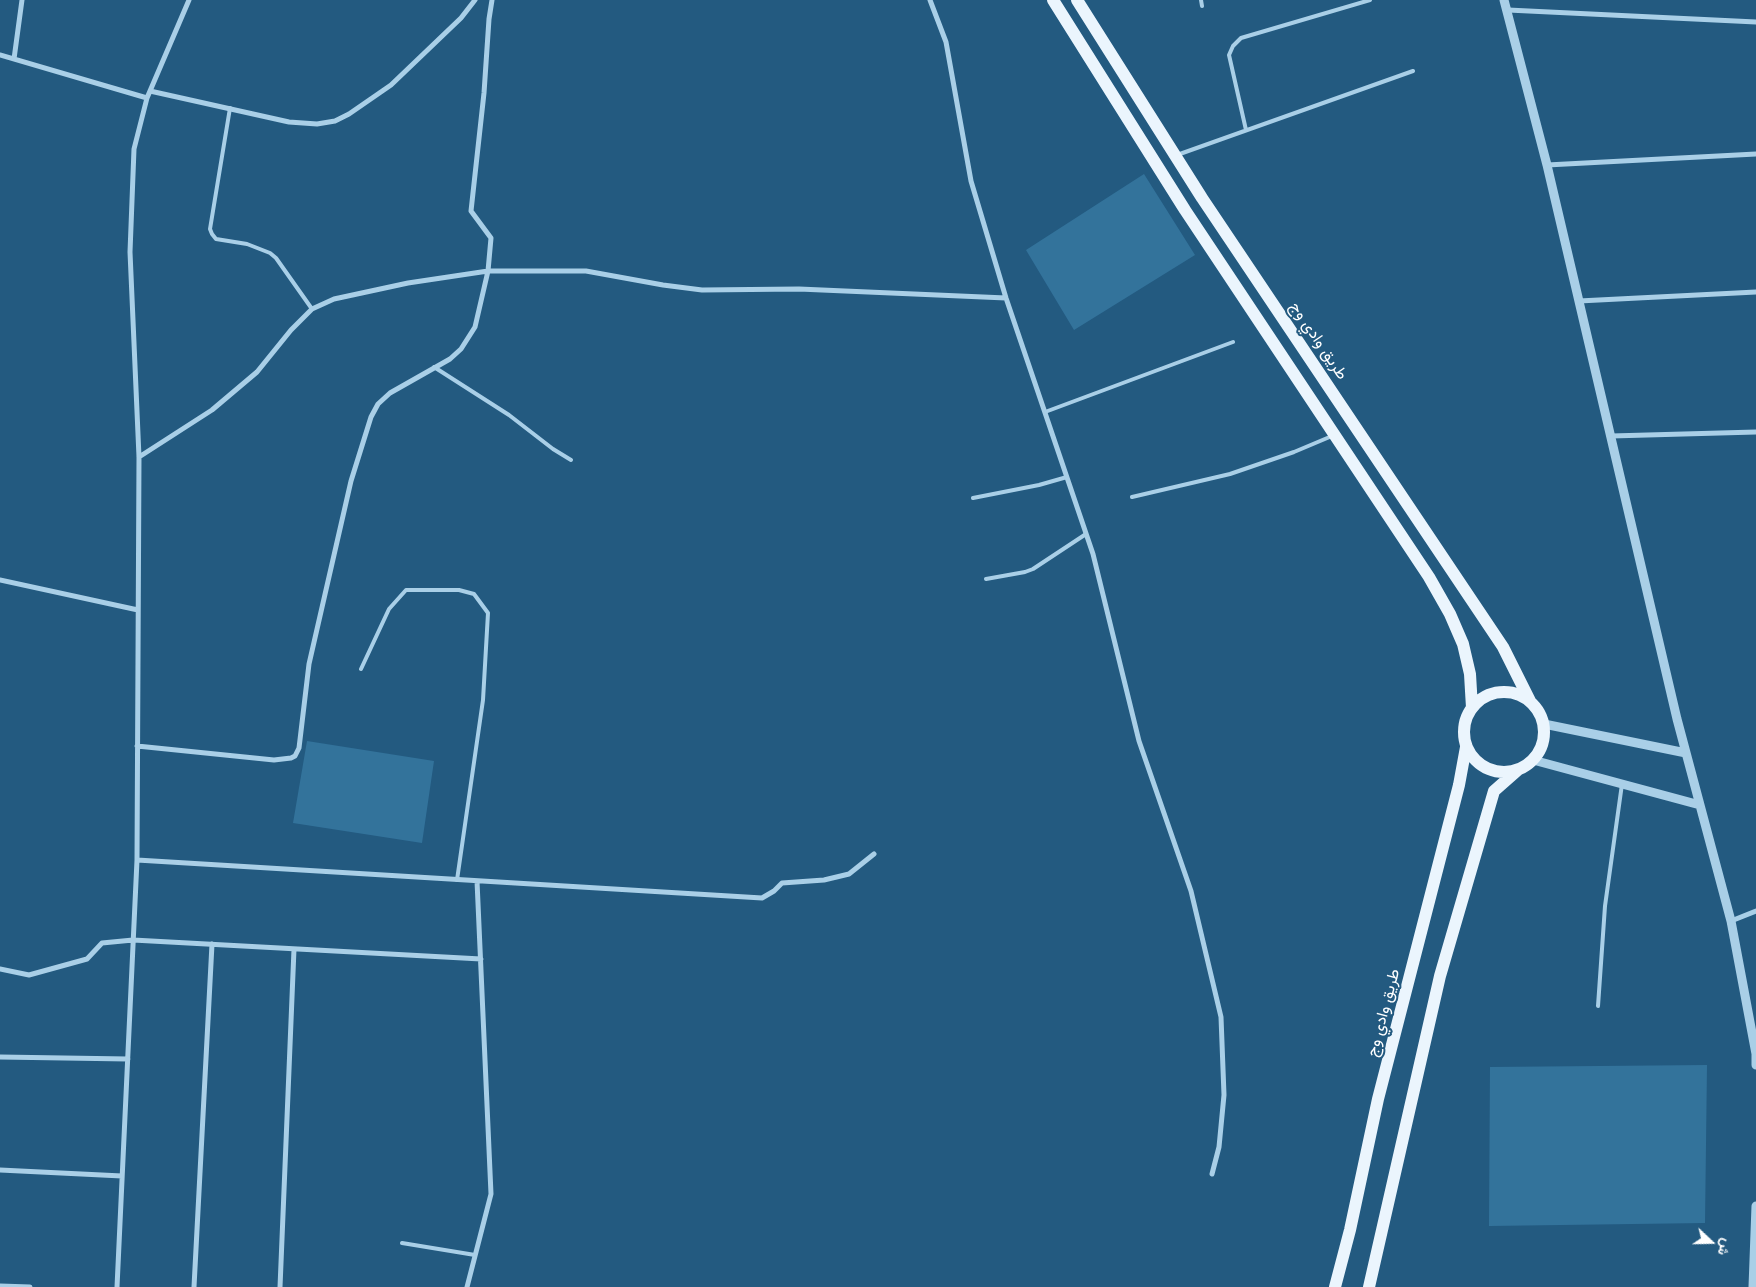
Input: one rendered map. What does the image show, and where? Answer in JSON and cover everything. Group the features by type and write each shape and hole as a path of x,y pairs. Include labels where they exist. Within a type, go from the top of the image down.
{"main road":[{"path":"1052,0 1190,218 1429,577 1450,614 1462,644 1468,667 1472,708"},
{"name":"طريق وادي وج","path":"1077,0 1202,198 1497,639 1530,701"},
{"path":"1492,693 1512,693 1530,701 1539,711 1544,724 1544,736 1533,760 1522,769 1497,771 1484,766 1473,758 1466,747 1463,734 1466,720 1472,708 1480,699 1492,693"},
{"name":"طريق وادي وج","path":"1335,1287 1350,1230 1378,1099 1459,785 1466,747"},
{"path":"1369,1287 1440,976 1488,809 1494,791 1519,769"}],"street":[{"path":"14,59 22,0"},
{"path":"118,1287 136,860 139,457 130,252 134,149 147,98 189,0"},
{"path":"150,91 290,122 318,124 335,121 349,114 391,85 461,18 475,0"},
{"path":"137,746 274,760 291,758 295,756 299,748 309,664 351,481 371,417 378,404 390,393 450,359 461,349 475,327 488,271 491,238 471,211 492,0"},
{"path":"930,0 946,42 972,181 1006,298 1093,554 1139,741 1191,892 1221,1017 1224,1096 1219,1147 1212,1174"},
{"path":"1504,0 1580,301 1677,719 1732,921 1753,1019 1756,1065"},
{"path":"1508,10 1756,22"},
{"path":"0,55 147,98"},
{"path":"1547,165 1756,154"},
{"path":"139,457 212,410 257,372 291,330 312,309 334,299 408,283 488,271 586,271 702,290 799,289 1006,298"},
{"path":"1580,301 1756,292"},
{"path":"1611,436 1756,432"},
{"path":"0,580 138,610"},
{"path":"1544,724 1686,753"},
{"path":"1533,760 1700,805"},
{"path":"136,860 762,898 774,891 782,883 824,880 849,874 874,854"},
{"path":"467,1287 491,1194 477,881"},
{"path":"1732,921 1756,911"},
{"path":"0,969 29,975 87,959 102,943 133,940 481,959"},
{"path":"194,1287 212,944"},
{"path":"280,1287 294,949"},
{"path":"0,1058 128,1059"},
{"path":"0,1170 122,1176"},
{"path":"1753,1287 1756,1206"},
{"path":"0,1286 30,1287"}],"lane":[{"path":"1201,0 1202,6"},
{"path":"1246,130 1229,55 1233,46 1240,38 1370,0"},
{"path":"1175,155 1413,71"},
{"path":"230,108 210,229 212,234 216,239 247,244 270,253 276,258 312,309"},
{"path":"1045,412 1233,342"},
{"path":"434,367 509,415 553,449 571,460"},
{"path":"1132,498 1230,474 1294,452 1334,435"},
{"path":"973,498 1039,485 1067,477"},
{"path":"986,579 1032,569 1086,534"},
{"path":"361,669 389,610 406,590 459,590 474,594 488,613 483,700 457,880"},
{"path":"1598,1006 1605,906 1622,784"},
{"path":"402,1243 475,1255"}],"shaded area":[{"path":"1144,174 1195,255 1074,330 1026,250"},
{"path":"307,741 434,761 422,843 293,823"},
{"path":"1707,1065 1705,1223 1489,1226 1490,1067"}]}
